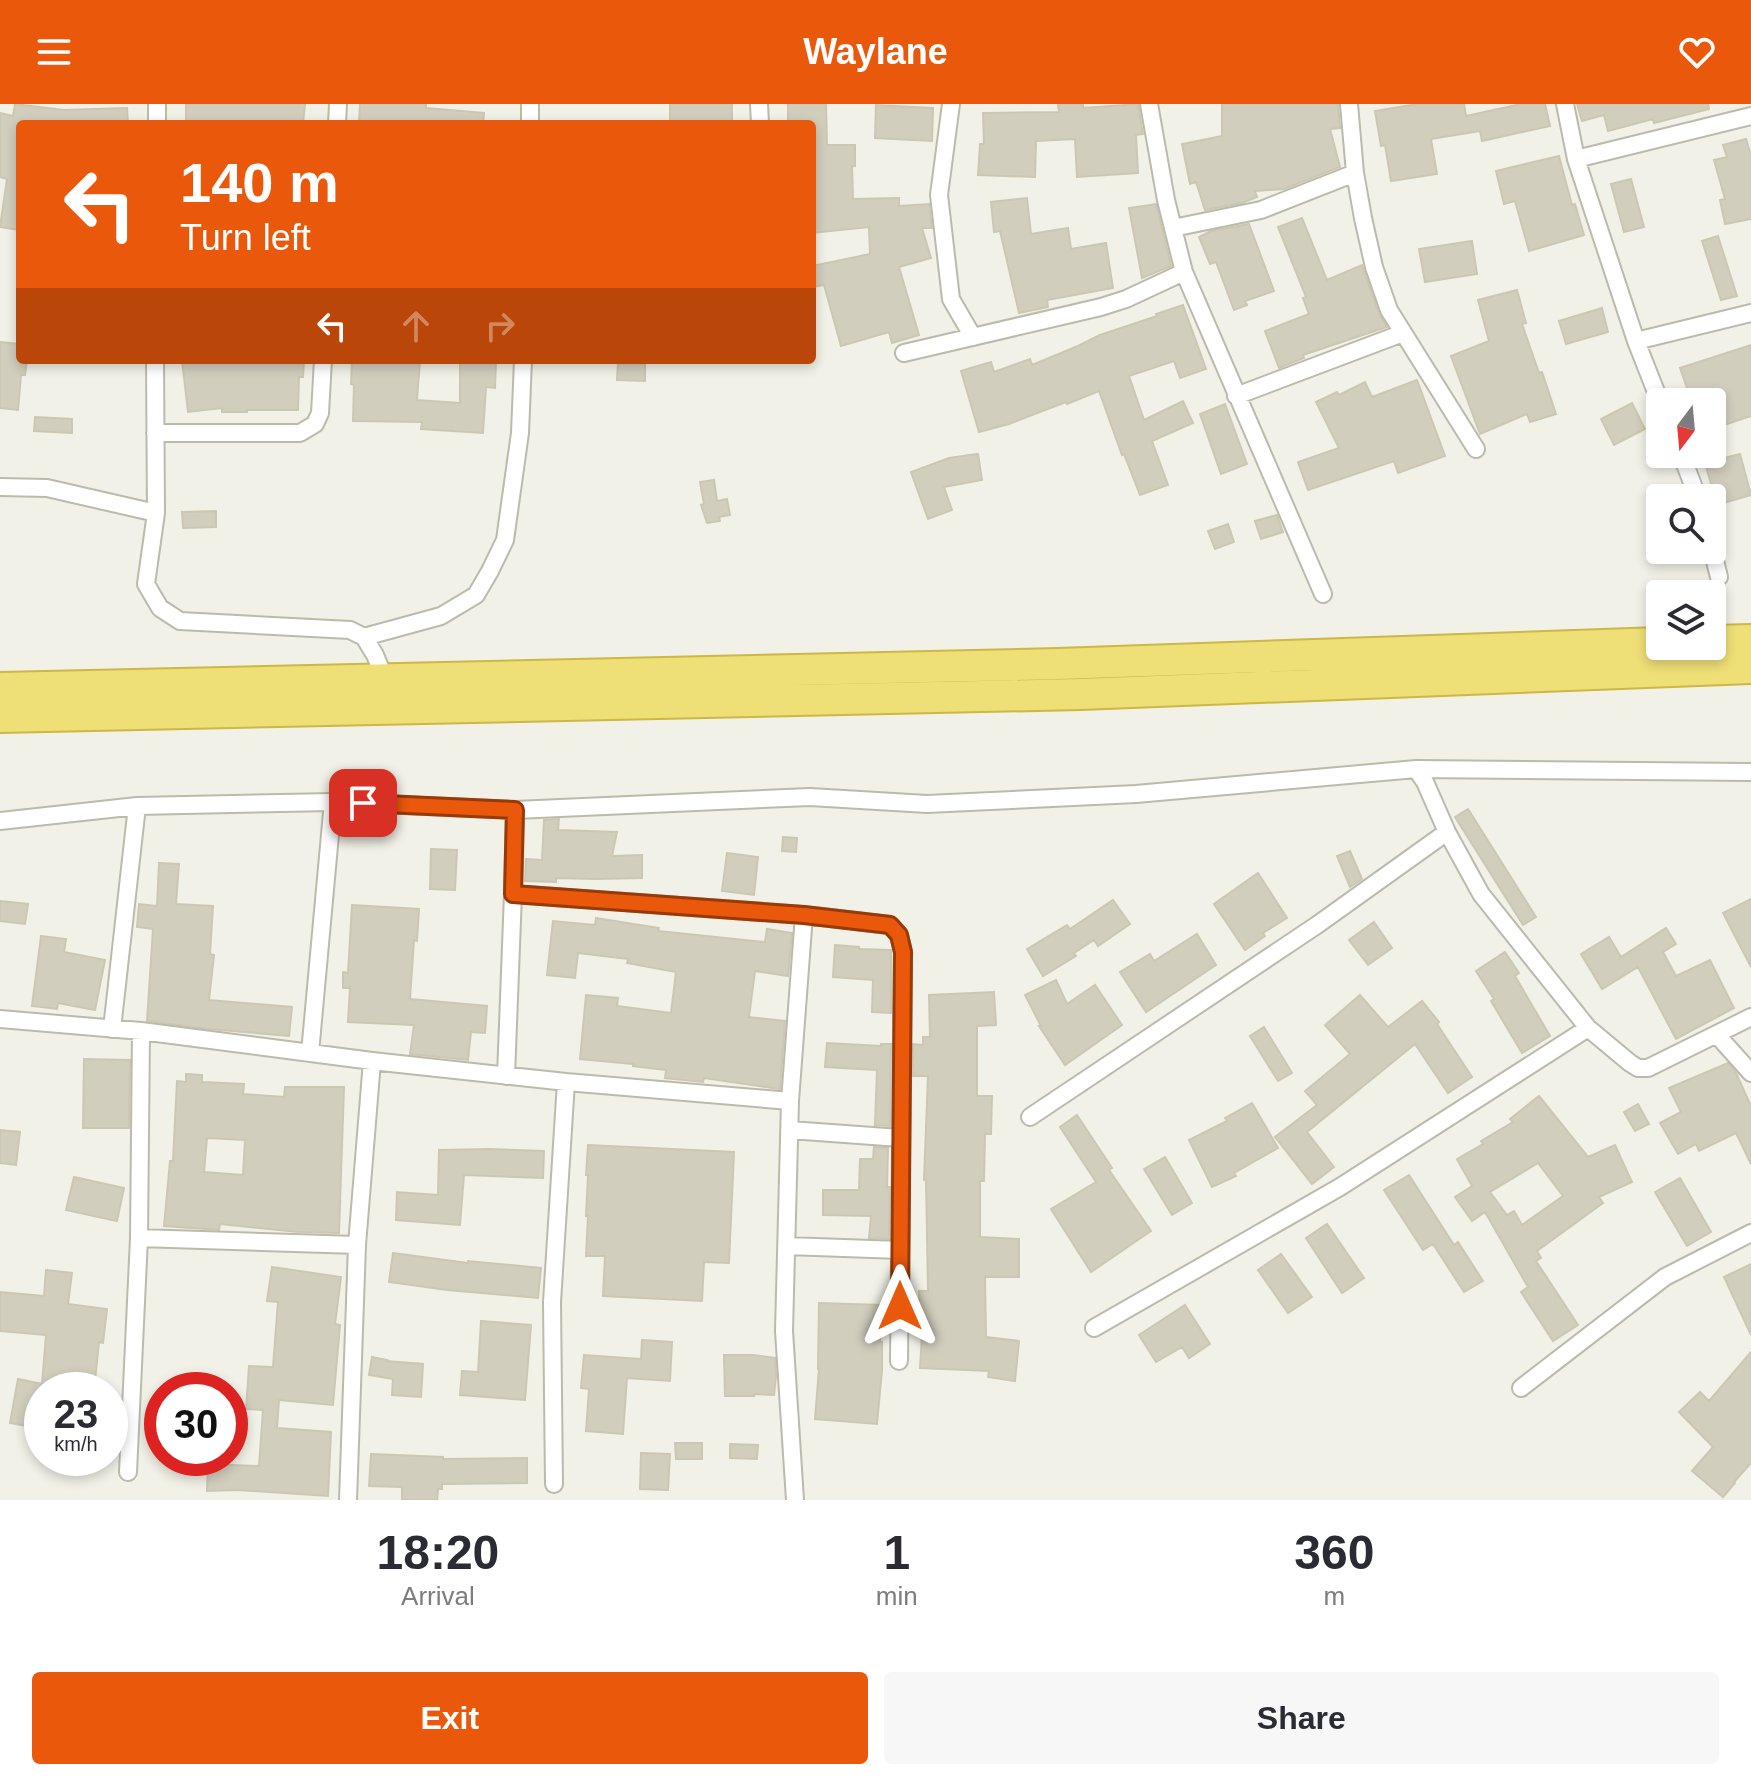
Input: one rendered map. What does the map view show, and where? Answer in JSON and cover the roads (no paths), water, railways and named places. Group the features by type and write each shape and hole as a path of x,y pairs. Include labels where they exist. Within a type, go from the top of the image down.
{"highway":[{"path":"1726,641 1751,640"},
{"path":"0,688 1058,664 1646,643"},
{"path":"0,717 1081,694 1751,668"}],"street":[{"path":"951,104 939,195 951,299 973,337"},
{"path":"1149,104 1157,155 1184,272 1323,594"},
{"path":"1349,104 1355,173 1374,267 1389,310 1476,449"},
{"path":"1565,104 1576,159 1654,388"},
{"path":"1576,159 1751,116"},
{"path":"1173,228 1261,210 1355,173"},
{"path":"904,353 1101,307 1184,272"},
{"path":"1636,341 1751,313"},
{"path":"1236,396 1403,333"},
{"path":"155,364 156,513 146,584 160,608 180,621 350,630 364,637 385,679"},
{"path":"155,433 300,433 315,424 320,413 323,364"},
{"path":"364,637 441,616 476,595 490,571 505,540 520,433 523,364"},
{"path":"0,487 47,488 156,513"},
{"path":"1716,564 1719,577"},
{"path":"0,821 137,806 333,802 515,810 810,797 927,804 1136,794 1416,769 1751,772"},
{"path":"1416,769 1481,894 1588,1028 1630,1063 1638,1068 1648,1068 1751,1017"},
{"path":"310,1053 333,802"},
{"path":"112,1029 137,806"},
{"path":"506,1076 515,810"},
{"path":"1030,1117 1317,925 1447,832"},
{"path":"513,894 804,915 890,925 899,935 903,952 899,1361"},
{"path":"795,1500 784,1331 790,1101 804,915"},
{"path":"0,1019 141,1031 506,1076 790,1101"},
{"path":"1094,1328 1340,1187 1588,1028"},
{"path":"128,1472 139,1238 141,1031"},
{"path":"1717,1035 1751,1073"},
{"path":"348,1500 357,1245 372,1061"},
{"path":"554,1484 552,1302 566,1082"},
{"path":"790,1130 900,1138"},
{"path":"1521,1388 1665,1277 1751,1233"},
{"path":"139,1238 357,1245"},
{"path":"787,1246 900,1250"}]}
